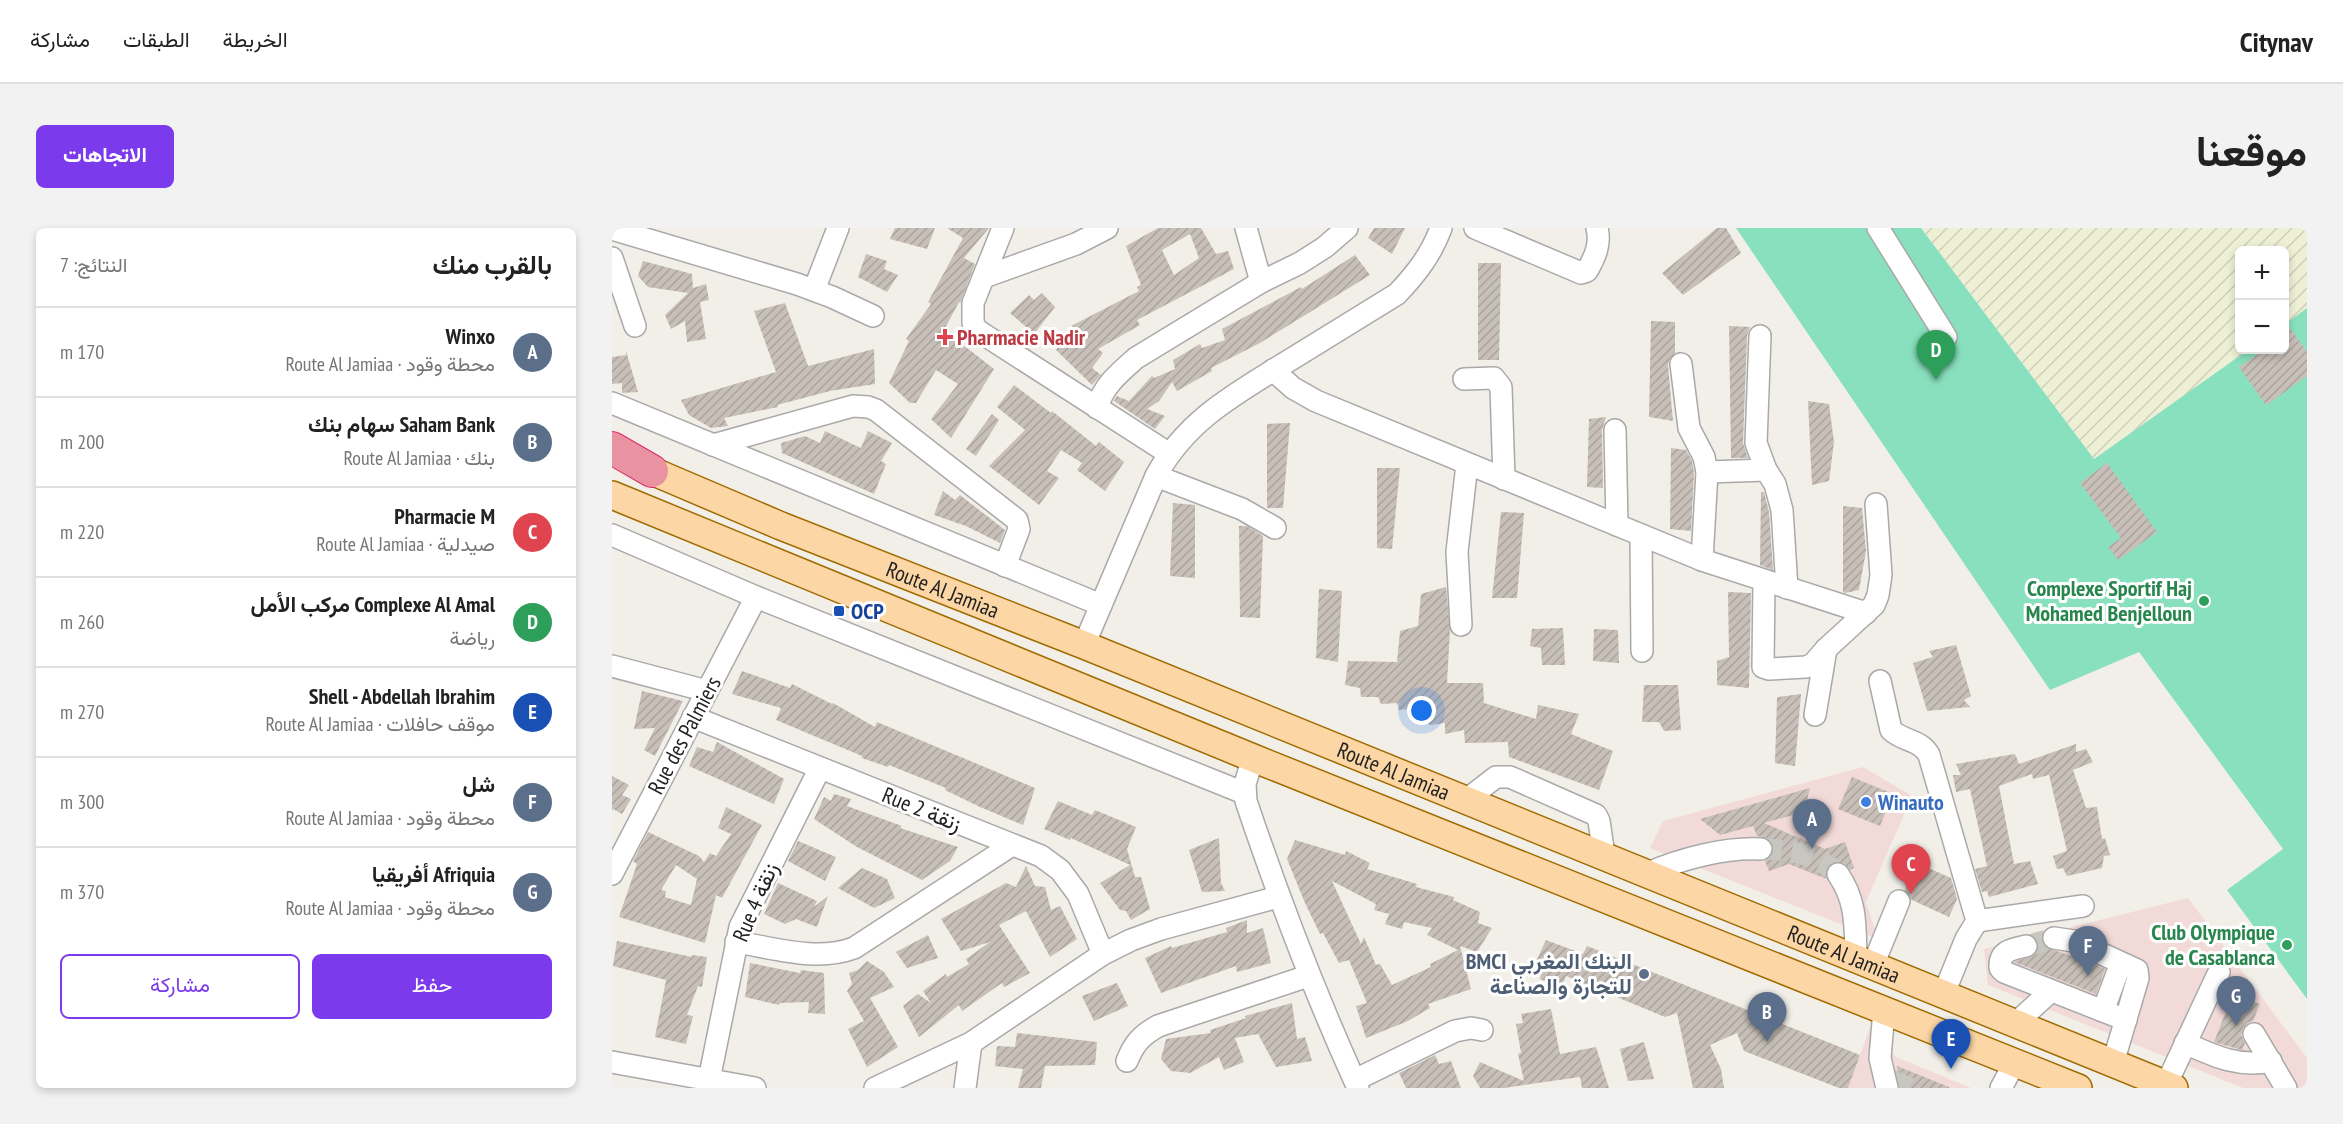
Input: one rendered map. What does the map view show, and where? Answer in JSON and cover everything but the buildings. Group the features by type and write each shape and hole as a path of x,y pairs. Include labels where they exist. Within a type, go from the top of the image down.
{"highway":[{"path":"612,447 652,471"},
{"name":"Route Al Jamiaa","path":"612,457 652,471"}],"main road":[{"name":"Route Al Jamiaa","path":"652,471 781,526 1084,645 2170,1086"},
{"name":"Route Al Jamiaa","path":"612,495 1252,758 2078,1088"}],"street":[{"path":"814,290 838,228"},
{"path":"1003,228 973,303 972,313 977,330 1168,453"},
{"path":"984,277 1076,244 1107,228"},
{"path":"1246,228 1261,282"},
{"path":"1097,408 1101,394 1117,374 1136,358 1261,282 1300,263 1325,247 1347,228"},
{"path":"1084,645 1156,476 1168,453 1181,437 1216,406 1397,294 1418,272 1441,228"},
{"path":"1475,228 1581,273 1587,271 1595,257 1599,243 1597,228"},
{"path":"1878,228 1946,337"},
{"path":"618,230 814,290 873,316"},
{"path":"612,258 635,326"},
{"path":"1760,336 1756,443 1774,484 1782,510 1787,588"},
{"path":"1681,364 1689,428 1704,457 1707,472 1702,560"},
{"path":"1273,370 1305,395 1702,560 1866,612"},
{"path":"1464,379 1494,378 1501,387 1504,479"},
{"path":"612,403 1101,605"},
{"path":"713,445 853,406 876,410 1017,520 1019,529 1005,566"},
{"path":"1615,430 1617,525"},
{"path":"1461,625 1457,552 1467,464"},
{"path":"1707,472 1766,470"},
{"path":"1156,476 1242,509 1275,528"},
{"path":"1764,581 1763,667 1769,669 1806,668 1813,664 1874,605 1881,575 1876,504"},
{"path":"612,535 756,597 1244,793"},
{"path":"1641,535 1642,651"},
{"name":"Rue des Palmiers","path":"612,874 756,597"},
{"path":"1815,715 1826,649"},
{"path":"612,666 707,691"},
{"path":"1880,681 1891,730 1921,744 1929,755 1977,921 1966,939 1944,993"},
{"name":"Rue 2 زنقة","path":"693,717 1041,856 1060,870 1078,894 1103,954"},
{"path":"1252,758 1244,793 1278,897 1308,976 1357,1084 1455,1031 1471,1028 1482,1030"},
{"name":"Rue 4 زنقة","path":"708,1080 736,942 745,914 820,768"},
{"path":"1466,800 1496,777 1510,777 1596,815 1604,855"},
{"path":"736,942 820,955 854,948 1012,844"},
{"path":"1648,873 1675,862 1740,849 1761,849"},
{"path":"1838,874 1853,904 1865,961"},
{"path":"875,1088 971,1043 1103,954 1131,940 1161,929 1278,897"},
{"path":"1865,961 1899,901"},
{"path":"1977,921 2083,906"},
{"path":"2054,938 2074,941 2133,968 2139,974 2114,1063"},
{"path":"2026,946 2006,952 2001,957 2000,968 2009,975 2126,1020"},
{"path":"2103,1011 2121,963"},
{"path":"2170,1086 2185,1043 2219,972"},
{"path":"1127,1061 1134,1044 1144,1034 1158,1026 1308,976"},
{"path":"2016,1023 2051,992"},
{"path":"1884,1010 1880,1058 1887,1082"},
{"path":"2254,1034 2286,1088"},
{"path":"965,1088 971,1043"},
{"path":"2185,1043 2226,1061 2249,1064 2271,1061"},
{"path":"612,1062 749,1087"},
{"path":"2001,1088 2015,1062"}],"shaded area":[{"path":"1863,767 1912,796 1866,902 1878,939 1650,848 1663,821"},
{"path":"2188,898 2307,1058 2307,1088 2243,1088 1988,985 1984,949"},
{"path":"1871,1025 1891,1033 1890,1050 1896,1057 1971,1088 1848,1088"}],"green space":[{"path":"1736,228 1921,228 2094,459 2242,354 2289,354 2289,321 2307,308 2307,999 2227,890 2283,849 2139,652 2050,690"},
{"path":"1921,228 2307,228 2307,308 2289,321 2289,246 2235,246 2235,354 2242,354 2094,459"}],"tunnel":[{"path":"1761,849 1782,850 1812,857 1838,874"},
{"path":"2026,946 2054,938"},
{"path":"1891,1080 1910,1088"}],"place":[{"name":"Pharmacie Nadir","path":"945,337"},
{"name":"Complexe Al Amal مركب الأمل","path":"1936,380"},
{"name":"Complexe Sportif Haj Mohamed Benjelloun","path":"2204,601"},
{"name":"OCP","path":"839,611"},
{"name":"Winauto","path":"1866,802"},
{"name":"Winxo","path":"1812,849"},
{"name":"Pharmacie M","path":"1911,894"},
{"name":"Club Olympique de Casablanca","path":"2287,945"},
{"name":"BMCI البنك المغربي للتجارة والصناعة","path":"1644,974"},
{"name":"شل","path":"2088,976"},
{"name":"Afriquia أفريقيا","path":"2236,1026"},
{"name":"Saham Bank سهام بنك","path":"1767,1042"},
{"name":"Shell - Abdellah Ibrahim","path":"1951,1069"}]}
